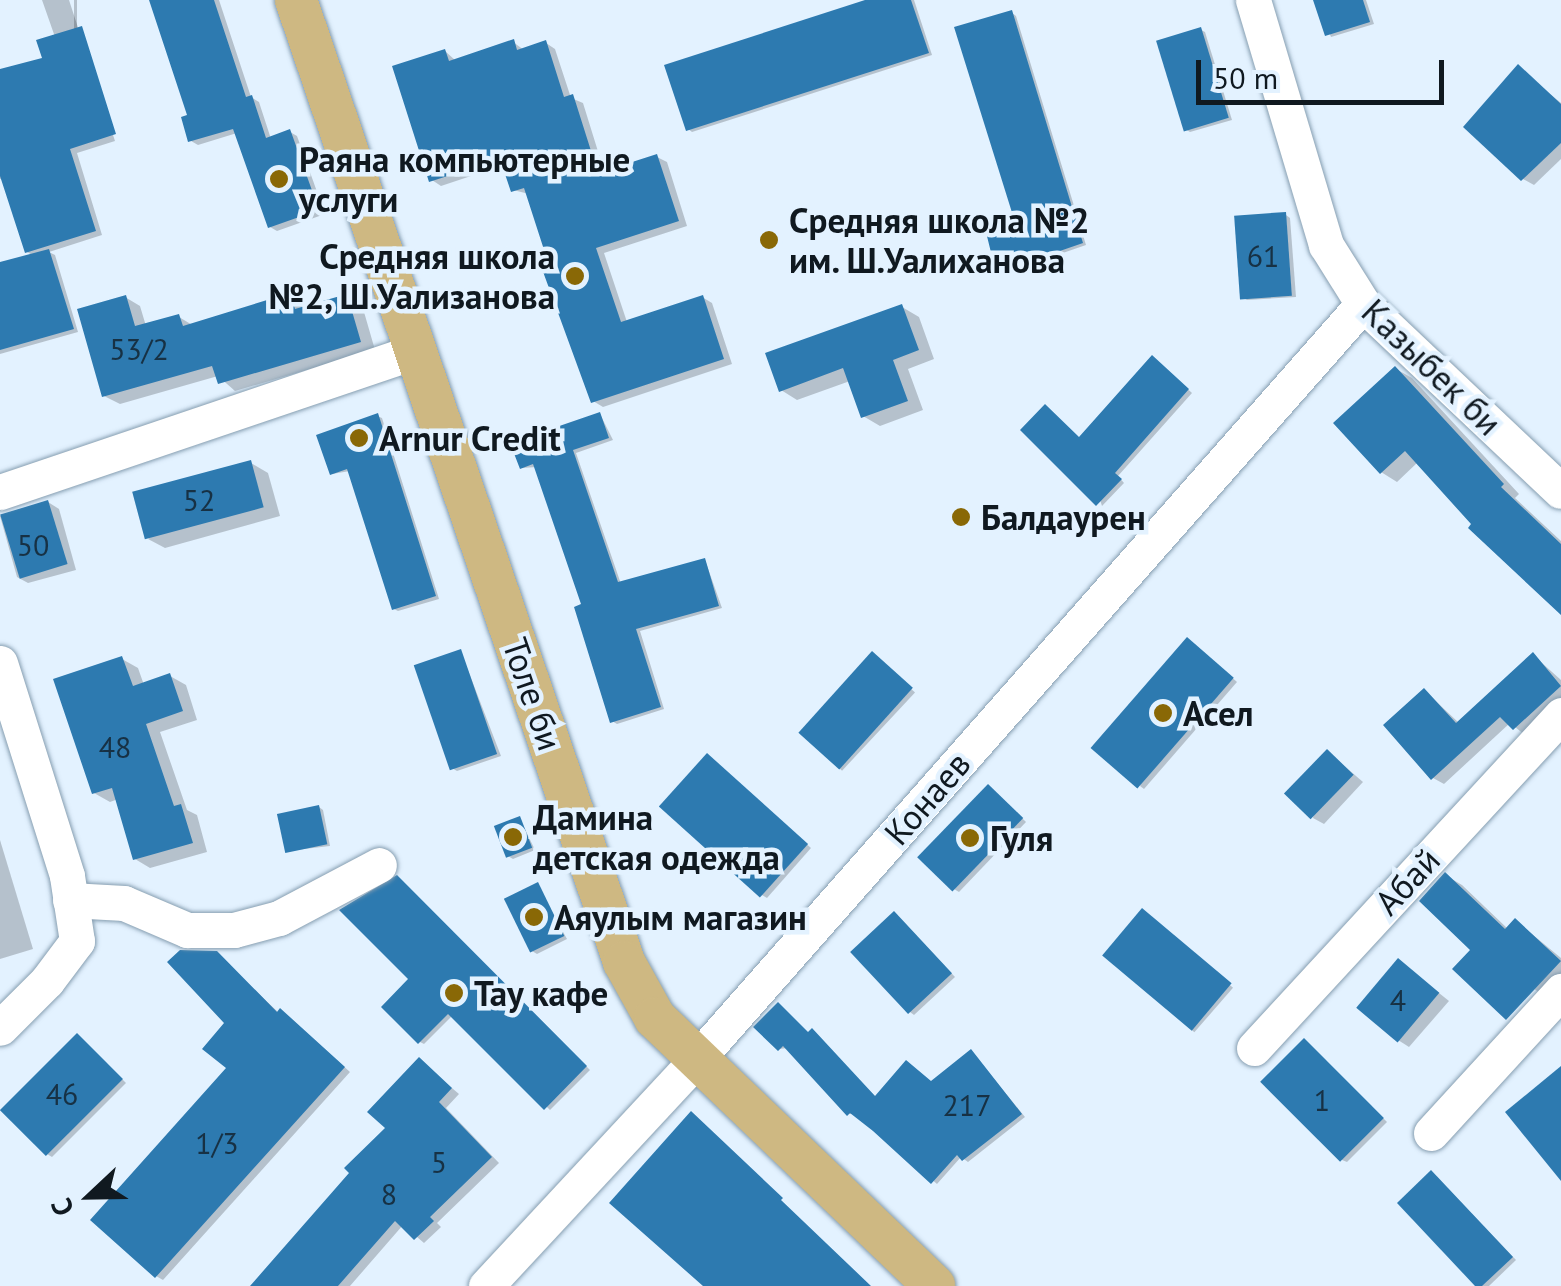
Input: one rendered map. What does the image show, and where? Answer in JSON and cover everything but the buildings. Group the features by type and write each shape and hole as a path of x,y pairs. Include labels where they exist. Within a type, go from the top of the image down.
{"main road":[{"name":"Толе би","path":"296,0 624,962 655,1018 934,1286"}],"street":[{"name":"Казыбек би","path":"1253,0 1326,244 1363,304 1561,490"},
{"name":"Конаев","path":"490,1285 696,1060 1363,304"},
{"path":"0,492 416,351"},
{"path":"0,663 70,900 77,941 46,981 0,1028"},
{"name":"Абай","path":"1254,1048 1561,715"},
{"path":"70,900 124,903 188,930 234,930 279,918 379,865"},
{"path":"1431,1132 1561,991"}],"place":[{"name":"Раяна компьютерные услуги","path":"279,179"},
{"name":"Средняя школа №2 им. Ш.Уалиханова","path":"769,240"},
{"name":"Средняя школа №2, Ш.Уализанова","path":"575,276"},
{"name":"Arnur Credit","path":"359,438"},
{"name":"Балдаурен","path":"961,517"},
{"name":"Асел","path":"1163,713"},
{"name":"Дамина детская одежда","path":"513,837"},
{"name":"Гуля","path":"970,838"},
{"name":"Аяулым магазин","path":"534,917"},
{"name":"Тау кафе","path":"454,993"}]}
